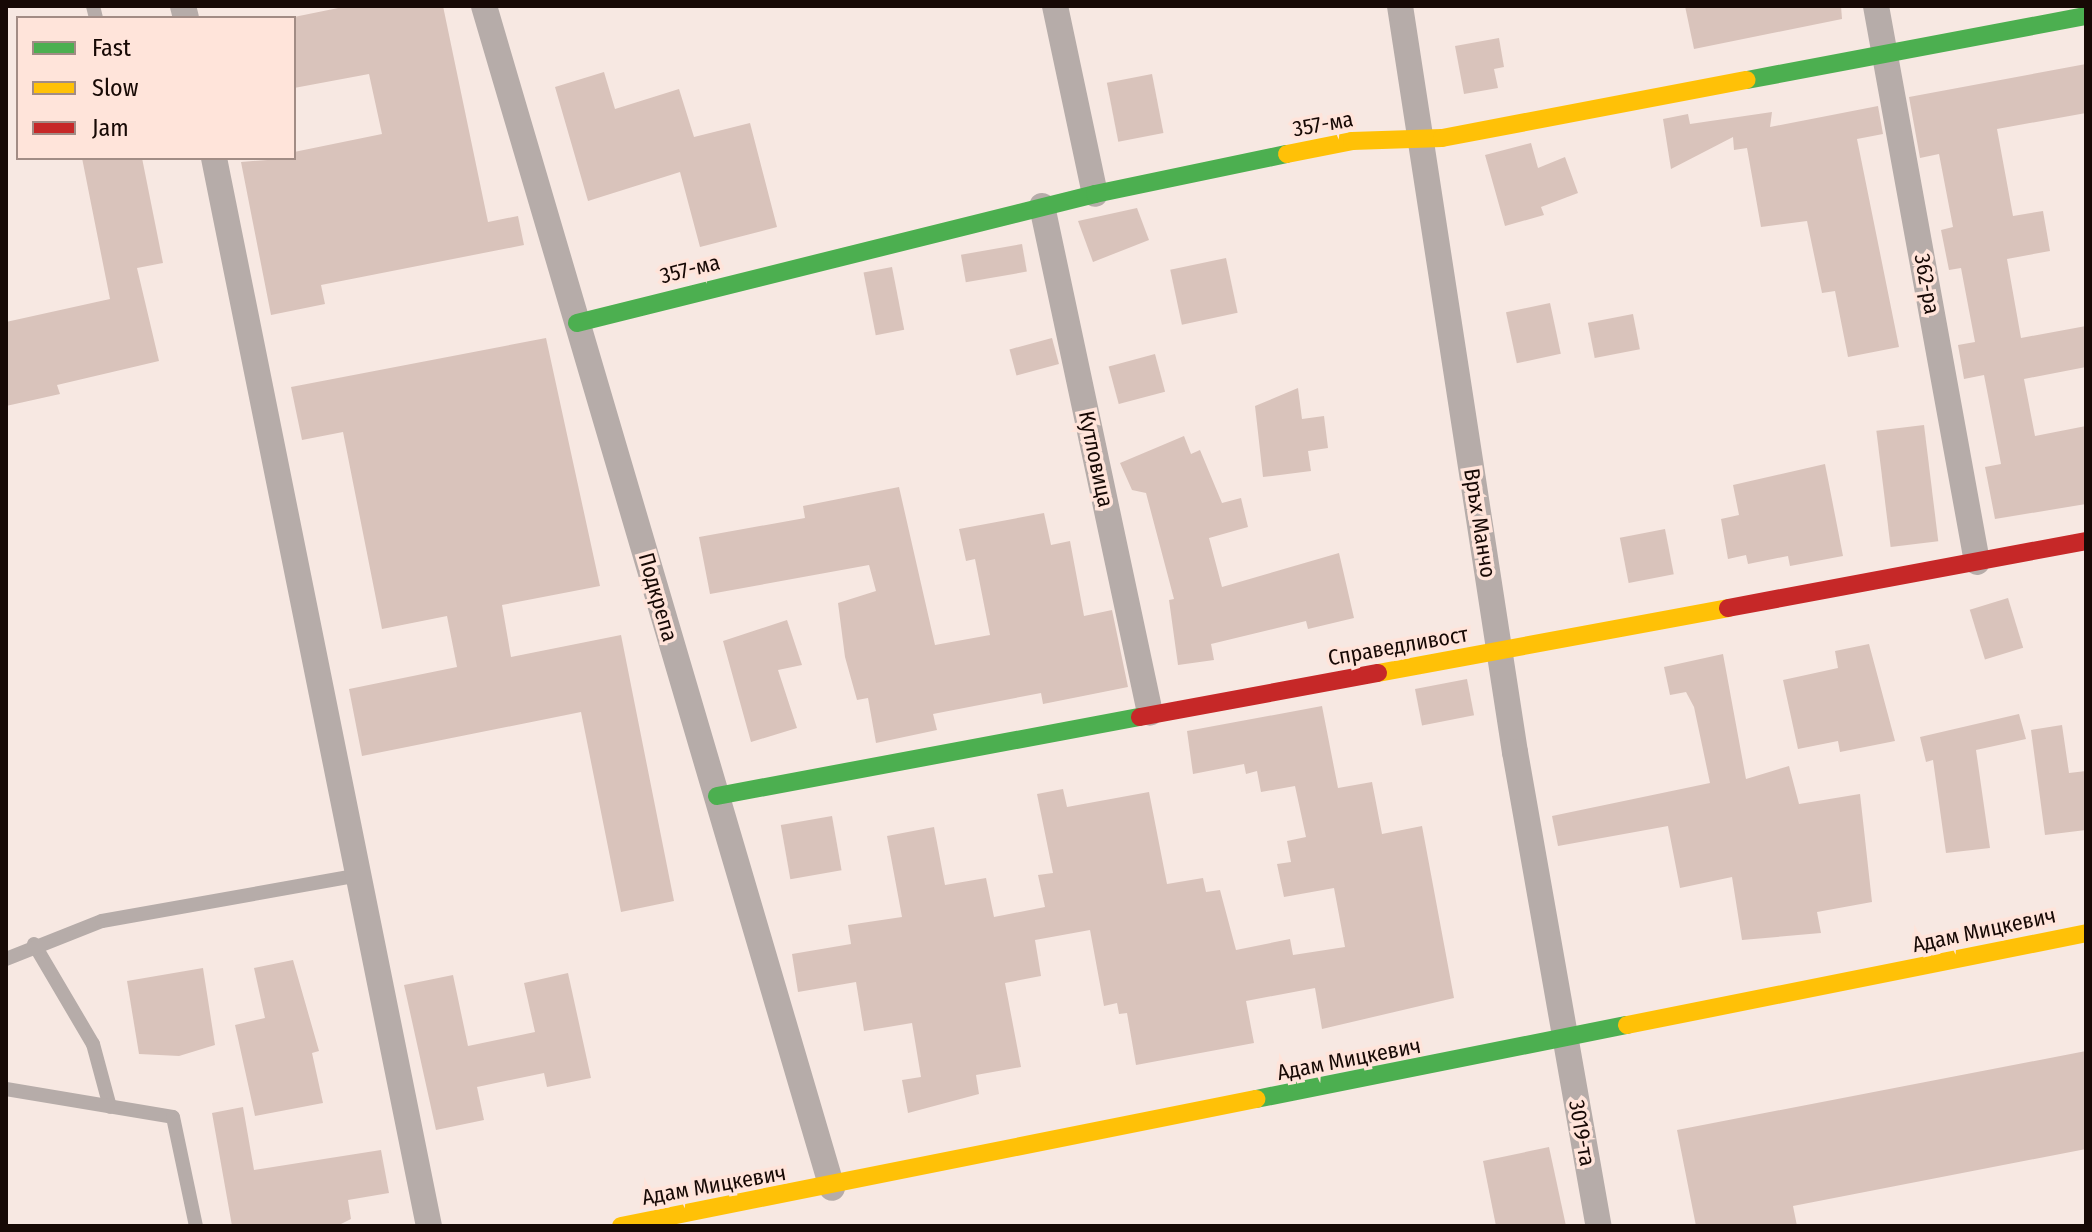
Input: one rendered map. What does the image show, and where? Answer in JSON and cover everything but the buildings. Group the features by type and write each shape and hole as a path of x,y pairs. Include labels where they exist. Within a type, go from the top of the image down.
{"street":[{"name":"Подкрепа","path":"484,6 832,1188"},
{"path":"1055,6 1095,194"},
{"name":"Връх Манчо","path":"1400,6 1500,653 1565,1040"},
{"name":"362-ра","path":"1876,6 1977,562"},
{"name":"357-ма","path":"577,323 1042,206 1352,141 1421,139 2086,16"},
{"path":"214,160 429,1226"},
{"name":"Кутловица","path":"1042,206 1150,713"},
{"name":"Справедливост","path":"717,796 1150,713 1500,653 2086,541"},
{"name":"Адам Мицкевич","path":"621,1226 832,1188 2086,933"},
{"name":"3019-та","path":"1565,1040 1599,1226"}],"lane":[{"path":"6,959 34,944 102,921 359,875"},
{"path":"34,944 93,1044 110,1107"},
{"path":"6,1089 173,1117 196,1226"}],"traffic: fast":[{"path":"1747,80 2086,16"},
{"path":"577,323 1095,194 1287,154"},
{"path":"717,796 1140,717"},
{"path":"1256,1099 1627,1025"}],"traffic: slow":[{"path":"1287,154 1352,141 1442,138 1747,80"},
{"path":"1378,673 1728,608"},
{"path":"1627,1025 2086,933"},
{"path":"621,1226 1256,1099"}],"traffic: jam":[{"path":"1728,608 2086,541"},
{"path":"1140,717 1378,673"}]}
